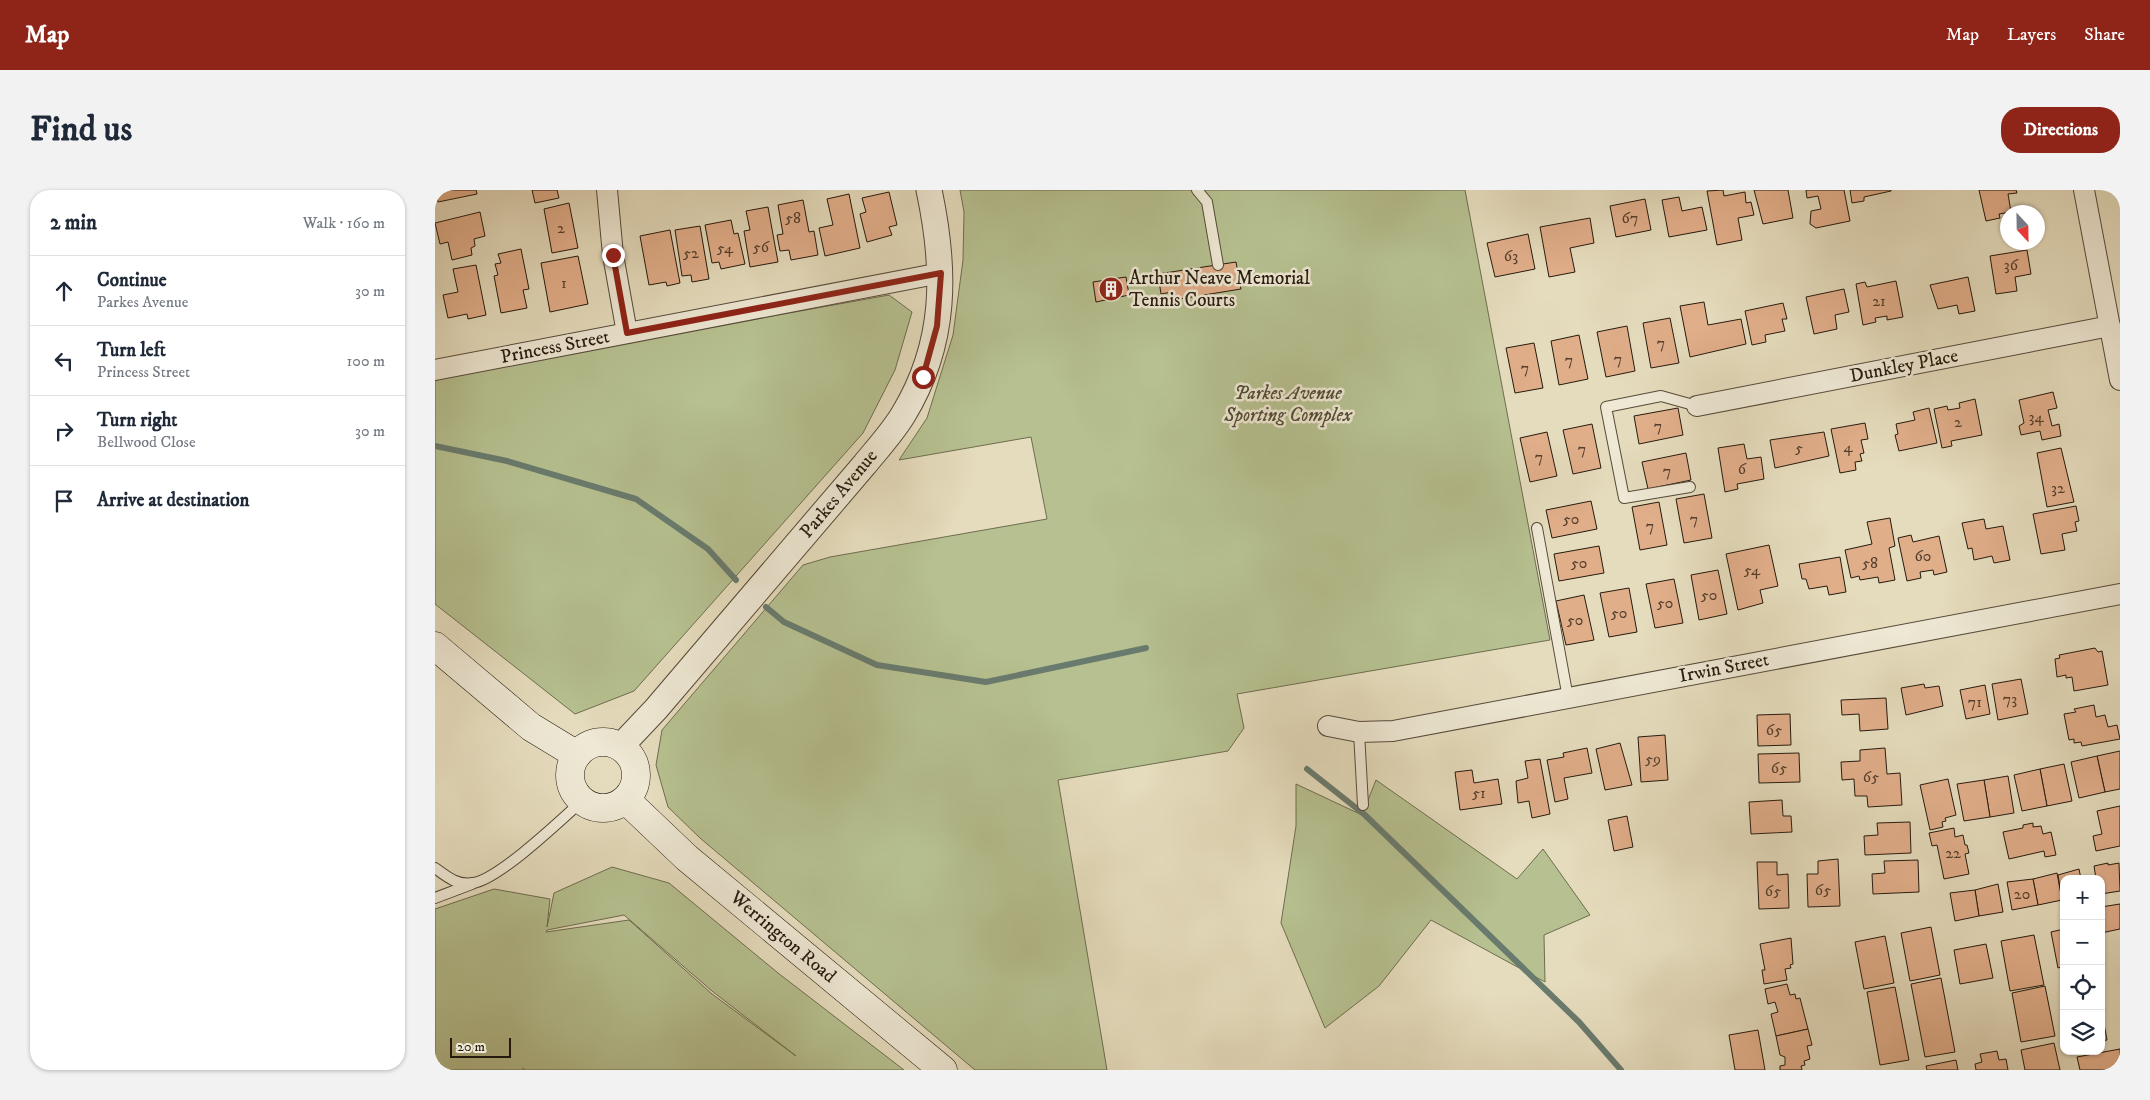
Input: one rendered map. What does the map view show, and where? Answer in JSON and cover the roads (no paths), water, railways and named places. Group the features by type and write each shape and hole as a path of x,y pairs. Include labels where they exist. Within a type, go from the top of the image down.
{"main road":[{"path":"435,646 531,727 577,755"},
{"path":"605,741 621,746 634,760 637,774 635,786 626,800 610,808 599,808 582,801 572,786 570,775 571,765 577,755 595,742 605,741"},
{"name":"Werrington Road","path":"626,800 687,858 943,1070"}],"street":[{"path":"607,190 613,255 627,333"},
{"name":"Parkes Avenue","path":"621,746 662,702 859,471 902,416 923,377 937,326 941,273 940,247 929,190"},
{"path":"2084,190 2120,380"},
{"name":"Princess Street","path":"435,370 941,273"},
{"name":"Dunkley Place","path":"1697,406 2110,326"},
{"name":"Irwin Street","path":"1328,726 1359,732 1393,731 2120,594"}],"lane":[{"path":"1197,190 1207,202 1218,265"},
{"path":"1690,487 1624,498 1606,407 1661,396 1697,406"},
{"path":"1537,528 1567,698"},
{"path":"1359,732 1363,805"},
{"path":"435,898 491,876 539,840 582,801"},
{"path":"435,868 453,882 473,884"}],"waterway":[{"path":"435,446 507,461 636,499 708,549 736,580"},
{"path":"766,607 784,622 877,665 986,682 1146,648"},
{"path":"1307,769 1365,815 1579,1022 1621,1070"}],"place":[{"name":"Arthur Neave Memorial Tennis Courts","path":"1111,289"}],"park label":[{"name":"Parkes Avenue Sporting Complex","path":"1288,404"}]}
